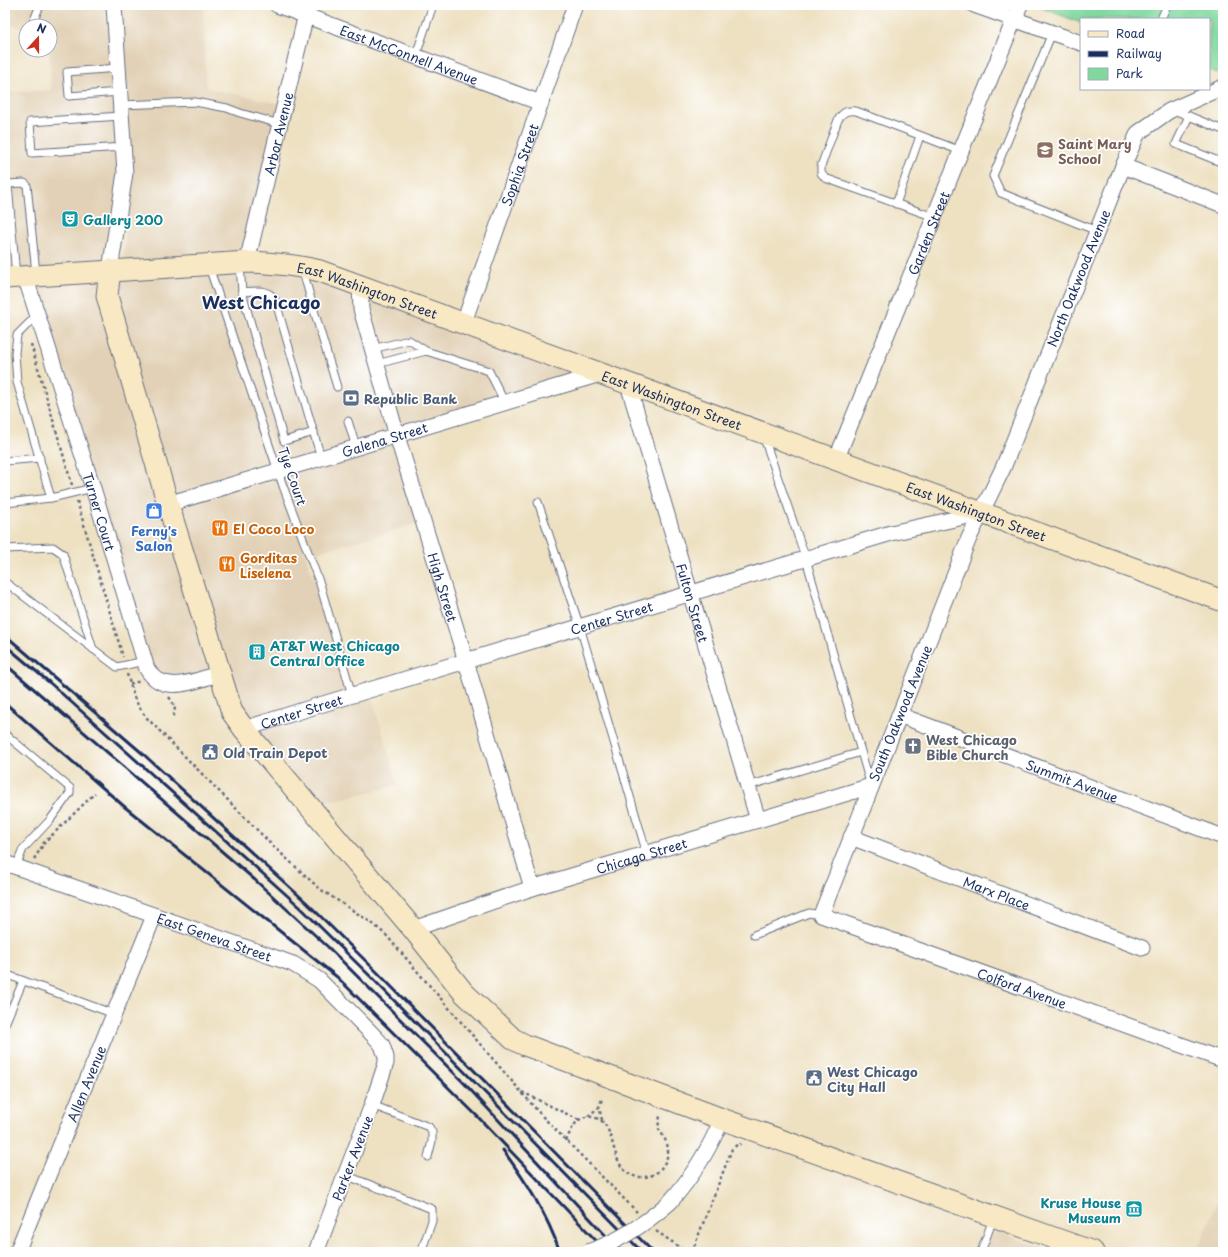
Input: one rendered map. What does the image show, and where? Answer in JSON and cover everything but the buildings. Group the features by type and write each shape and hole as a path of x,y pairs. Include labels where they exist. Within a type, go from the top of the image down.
{"street":[{"path":"114,5 125,173 107,296 168,504 222,673 232,712 244,729 413,929 464,994 513,1039 532,1048 722,1119 994,1216 1065,1247 1093,1252"},
{"name":"East McConnell Avenue","path":"277,5 307,10 416,55 541,103"},
{"name":"Sophia Street","path":"463,324 575,5"},
{"path":"974,5 1080,43"},
{"name":"Garden Street","path":"836,460 1020,5"},
{"name":"Arbor Avenue","path":"244,262 280,124 307,10"},
{"name":"North Oakwood Avenue","path":"982,513 1002,468 1123,166 1138,133 1172,110 1213,89"},
{"path":"1123,166 1223,205"},
{"name":"East Washington Street","path":"21,277 244,262 302,266 1223,601"},
{"name":"Turner Court","path":"21,277 37,315 93,488 145,662 153,678 162,684 174,685 222,673"},
{"name":"High Street","path":"360,286 361,309 372,349 466,661 532,888"},
{"name":"Galena Street","path":"168,504 600,374"},
{"name":"Fulton Street","path":"628,384 758,820"},
{"name":"Center Street","path":"244,729 352,695 891,534 982,513"},
{"name":"South Oakwood Avenue","path":"821,914 969,538 982,513"},
{"name":"Summit Avenue","path":"899,715 1223,837"},
{"name":"Chicago Street","path":"413,929 532,888 871,786"},
{"name":"Marx Place","path":"851,838 1142,948"},
{"name":"East Geneva Street","path":"16,867 293,964 306,970 319,980 376,1038 384,1051 386,1063"},
{"name":"Colford Avenue","path":"821,914 1223,1060"},
{"name":"Allen Avenue","path":"17,1252 154,916"},
{"name":"Parker Avenue","path":"316,1252 386,1063"},
{"path":"588,1252 620,1238 644,1223 670,1202 693,1175 703,1160 722,1119"}],"lane":[{"path":"35,18 40,5"},
{"path":"416,55 433,5"},
{"path":"1161,18 1167,5"},
{"path":"1052,33 993,176 1001,193 1097,231"},
{"path":"118,68 67,72 69,96 121,105"},
{"path":"124,147 32,153 30,122 121,105 203,103 227,108 280,124"},
{"path":"934,217 825,178 821,173 821,166 838,120 842,113 848,110 856,112 961,151"},
{"path":"1172,110 1223,130"},
{"path":"1189,116 1176,144 1223,162"},
{"path":"896,204 920,136"},
{"path":"24,183 28,187 21,277 8,184 24,183"},
{"path":"244,262 242,292 284,441 314,432"},
{"name":"Tye Court","path":"209,265 278,471 320,584 352,695"},
{"path":"302,266 338,387"},
{"path":"242,292 263,290 268,292 275,299 321,458"},
{"path":"37,315 17,335 15,353 17,382 51,498"},
{"path":"372,349 409,340 426,351 489,371 504,403"},
{"path":"377,364 426,351"},
{"path":"348,421 356,447"},
{"path":"763,434 806,559 871,786"},
{"path":"5,461 40,458"},
{"path":"5,504 51,498 93,488"},
{"path":"538,502 580,627 647,854"},
{"path":"5,549 53,547 63,554 93,649"},
{"path":"5,582 117,667 145,662"},
{"path":"5,734 70,788 70,793 50,820 23,849 16,867"},
{"path":"748,786 861,752"},
{"path":"754,935 809,913 821,914"},
{"path":"5,974 114,1014"},
{"path":"5,1024 23,981"},
{"path":"372,1104 429,1127 432,1132 432,1141 428,1157"},
{"path":"345,1174 432,1210 432,1221 421,1252"},
{"path":"980,1252 994,1216"}],"path":[{"path":"16,867 95,793"},
{"path":"519,1091 579,1120"},
{"path":"566,1141 575,1122 588,1116 599,1107 602,1099"},
{"path":"599,1107 602,1120 612,1141 616,1157 622,1166 629,1174 646,1177 654,1175 660,1169 669,1153 669,1145 658,1128 660,1116"},
{"path":"588,1116 602,1120"},
{"path":"692,1252 732,1149 738,1144 744,1144"}],"shaded area":[{"path":"5,5 112,5 122,177 114,266 19,273 5,92 51,90 49,58 58,58 58,18 18,18 18,27 5,22"},
{"path":"119,5 203,5 206,88 282,104 244,259 123,265 129,173"},
{"path":"209,265 352,695 244,729 221,673 174,685 153,678 30,276"},
{"path":"257,265 357,289 393,434 280,466 212,268"},
{"path":"364,291 589,374 400,431"},
{"path":"395,440 420,523 308,555 281,473"},
{"path":"371,694 398,785 315,805 251,732"},
{"path":"1223,1187 1223,1252 1197,1252"},
{"path":"989,1229 1053,1252 980,1252"}],"green space":[{"path":"1035,5 1223,5 1223,70 1217,73 1210,70 1210,18 1080,18 1080,23"}],"railway":[{"path":"5,635 142,753 306,902 653,1252"},
{"path":"5,645 50,683 300,907 642,1252"},
{"path":"5,664 255,880 328,947 464,1083 621,1252"},
{"path":"5,703 126,808 337,977 478,1117 607,1252"},
{"path":"503,1150 520,1174 542,1211 560,1252"}],"place":[{"name":"Saint Mary School","path":"1045,150"},
{"name":"Gallery 200","path":"70,219"},
{"name":"Republic Bank","path":"351,398"},
{"name":"Ferny's Salon","path":"154,511"},
{"name":"El Coco Loco","path":"220,528"},
{"name":"Gorditas Liselena","path":"227,564"},
{"name":"AT&T West Chicago Central Office","path":"257,652"},
{"name":"West Chicago Bible Church","path":"913,746"},
{"name":"Old Train Depot","path":"210,752"},
{"name":"West Chicago City Hall","path":"814,1078"},
{"name":"Kruse House Museum","path":"1134,1209"}],"district":[{"name":"West Chicago","path":"261,302"}]}
